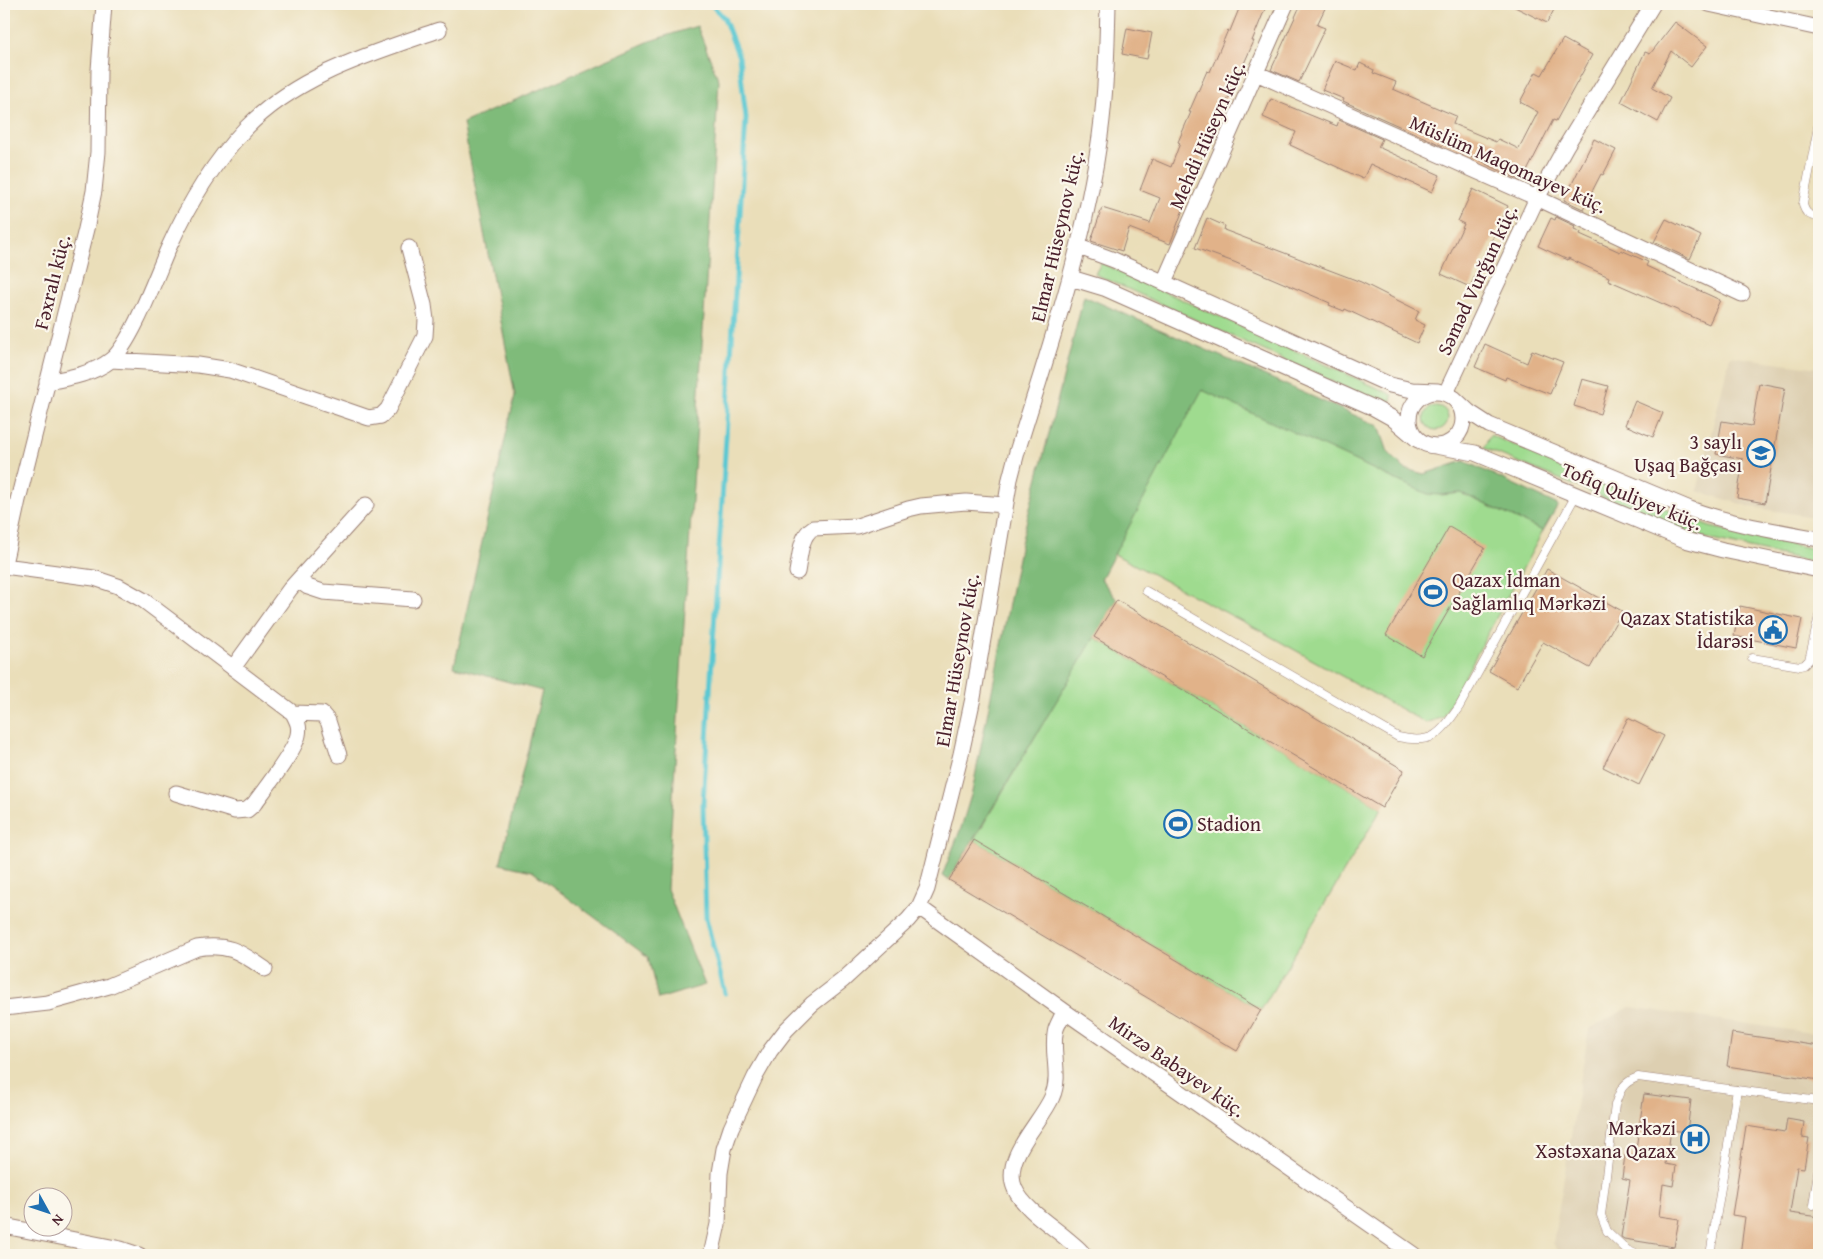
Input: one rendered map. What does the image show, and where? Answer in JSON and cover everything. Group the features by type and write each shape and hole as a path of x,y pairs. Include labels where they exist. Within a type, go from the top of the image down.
{"street":[{"name":"Fəxralı küç.","path":"4,565 94,191 98,152 99,70 104,4"},
{"name":"Elmar Hüseynov küç.","path":"711,1255 718,1224 720,1174 724,1149 731,1128 755,1077 770,1051 786,1030 812,1004 843,980 908,920 919,907 927,889 973,698 1005,505 1017,452 1079,247 1100,136 1106,73 1108,4"},
{"name":"Mehdi Hüseyn küç.","path":"1164,282 1286,4"},
{"name":"Səməd Vurğun küç.","path":"1446,394 1537,198 1566,146 1653,4"},
{"path":"1709,4 1819,28"},
{"path":"47,382 72,378 92,370 111,360 125,344 169,246 192,203 209,175 244,130 261,113 317,77 349,61 438,30"},
{"name":"Müslüm Maqomayev küç.","path":"1256,73 1537,198 1742,294"},
{"path":"1079,247 1164,282 1390,385 1446,394 1460,406 1463,415 1462,424 1459,433 1452,440 1444,445 1435,446"},
{"path":"111,360 198,365 230,370 369,418 381,416 388,409 425,336 426,320 424,305 409,248"},
{"path":"1071,278 1104,288 1374,408 1392,418 1418,440"},
{"path":"1418,440 1412,433 1409,425 1408,416 1410,408 1422,395 1429,392 1446,394"},
{"name":"Tofiq Quliyev küç.","path":"1446,394 1489,425 1690,509 1734,522 1819,539"},
{"name":"Tofiq Quliyev küç.","path":"1418,440 1426,444 1475,453 1702,546 1819,570"},
{"path":"797,572 804,537 813,528 857,526 922,506 966,502 1005,505"},
{"path":"233,668 298,580 366,505"},
{"path":"4,565 94,578 118,586 143,600 293,713 299,724 298,736 254,804 246,810 235,811 176,793"},
{"path":"298,580 308,587 323,592 413,598"},
{"path":"293,713 322,714 328,722 339,754"},
{"name":"Mirzə Babayev küç.","path":"919,907 1064,1011 1414,1255"},
{"path":"4,1008 48,1003 109,986 197,948 211,946 238,951 265,969"},
{"path":"1064,1011 1056,1029 1057,1078 1055,1091 1048,1107 1023,1143 1016,1158 1012,1177 1015,1190 1026,1204 1083,1252 1084,1255"},
{"path":"4,1226 121,1249 139,1255"}],"lane":[{"path":"1819,122 1803,204 1804,211 1819,218"},
{"path":"1146,592 1398,737 1416,741 1431,738 1446,726 1459,707 1576,495"},
{"path":"1752,658 1800,666 1804,665 1809,660 1819,616"},
{"path":"1638,1255 1627,1250 1607,1231 1601,1215 1615,1105 1620,1091 1627,1082 1638,1078 1819,1100"},
{"path":"1710,1255 1737,1090"},
{"path":"1814,1205 1819,1166"}],"shaded area":[{"name":"3 saylı Uşaq Bağçası","path":"1730,356 1819,368 1819,518 1751,507 1697,491"},
{"name":"Mərkəzi Xəstəxana Qazax","path":"1630,1007 1819,1034 1819,1255 1561,1255 1553,1243 1589,1029"}],"green space":[{"path":"697,26 719,81 667,889 705,985 658,999 648,957 532,871 500,864 542,691 454,667 515,395 463,123 650,41"},
{"path":"1101,263 1393,395 1388,407 1095,274"},
{"path":"1084,296 1379,426 1388,452 1405,469 1424,474 1464,461 1558,505 1543,531 1461,493 1428,494 1202,390 1101,579 1117,600 949,880 942,876 961,828 972,792 1021,543"},
{"path":"1202,389 1403,483 1440,495 1461,493 1543,531 1443,717 1426,723 1259,630 1114,554"},
{"path":"1436,406 1441,407 1447,413 1447,423 1441,429 1436,430 1431,429 1425,423 1424,418 1425,413 1431,407"},
{"path":"1490,435 1710,527 1819,550 1819,563 1712,540 1682,530 1484,448"},
{"name":"Stadion","path":"1094,637 1382,808 1261,1010 974,840"}],"building":[{"path":"1241,4 1267,4 1252,41 1254,41 1200,162 1170,244 1129,228 1122,251 1091,241 1102,208 1150,223 1160,198 1140,190 1152,159 1171,167 1180,143 1178,142 1191,112 1189,112 1207,71 1210,72 1228,30 1230,31"},
{"path":"1301,4 1327,4 1317,25 1325,28 1299,82 1271,70"},
{"path":"1509,4 1557,4 1547,23"},
{"path":"1675,22 1707,46 1691,67 1671,51 1652,88 1670,98 1658,122 1621,102 1645,52 1650,54"},
{"path":"1127,28 1152,33 1147,59 1122,54"},
{"path":"1563,39 1592,55 1556,121 1553,120 1522,181 1322,90 1335,61 1357,70 1360,63 1374,70 1373,73 1396,82 1393,89 1456,116 1453,124 1496,142 1498,139 1519,149 1538,112 1520,102 1536,72 1542,75"},
{"path":"1271,99 1337,126 1339,120 1382,139 1378,147 1440,175 1432,192 1370,164 1363,179 1290,145 1296,132 1263,117"},
{"path":"1594,139 1616,150 1583,209 1564,200"},
{"path":"1473,189 1508,206 1470,287 1441,274 1464,224 1458,221"},
{"path":"1556,217 1575,226 1574,229 1581,232 1580,234 1648,262 1646,266 1720,300 1709,324 1608,280 1609,277 1538,246 1551,218 1555,220"},
{"path":"1207,218 1225,226 1224,230 1361,282 1419,311 1415,320 1425,325 1417,343 1345,309 1344,311 1329,305 1330,303 1234,262 1195,248"},
{"path":"1666,219 1701,236 1690,259 1654,242"},
{"path":"1485,344 1527,363 1532,350 1563,362 1550,394 1506,377 1505,380 1475,367"},
{"path":"1582,379 1608,386 1600,414 1574,406"},
{"path":"1759,383 1785,388 1765,503 1737,498 1743,459 1716,454 1722,421 1752,426"},
{"path":"1635,401 1663,413 1653,437 1625,425"},
{"path":"1449,527 1485,548 1422,656 1386,635"},
{"path":"1547,569 1622,611 1590,668 1543,642 1517,687 1489,671"},
{"path":"1117,600 1404,770 1382,808 1094,637"},
{"path":"1740,606 1802,619 1796,648 1734,636"},
{"path":"1628,718 1664,736 1639,785 1603,767"},
{"path":"974,840 1261,1010 1237,1051 949,880"},
{"path":"1732,1033 1819,1046 1819,1080 1727,1066"},
{"path":"1644,1094 1691,1100 1687,1132 1671,1130 1666,1164 1676,1166 1673,1186 1663,1184 1659,1216 1679,1219 1674,1247 1621,1237 1630,1180 1622,1178 1625,1155 1635,1156"},
{"path":"1787,1119 1804,1122 1802,1137 1809,1138 1804,1168 1797,1167 1790,1213 1819,1217 1819,1255 1740,1255 1745,1217 1732,1215 1746,1126 1785,1132"}],"waterway":[{"path":"711,4 724,18 739,57 746,118 703,804 706,918 725,993"}],"place":[{"name":"3 saylı Uşaq Bağçası","path":"1761,453"},
{"name":"Qazax İdman Sağlamlıq Mərkəzi","path":"1433,592"},
{"name":"Qazax Statistika İdarəsi","path":"1773,630"},
{"name":"Stadion","path":"1178,824"},
{"name":"Mərkəzi Xəstəxana Qazax","path":"1695,1139"}]}
